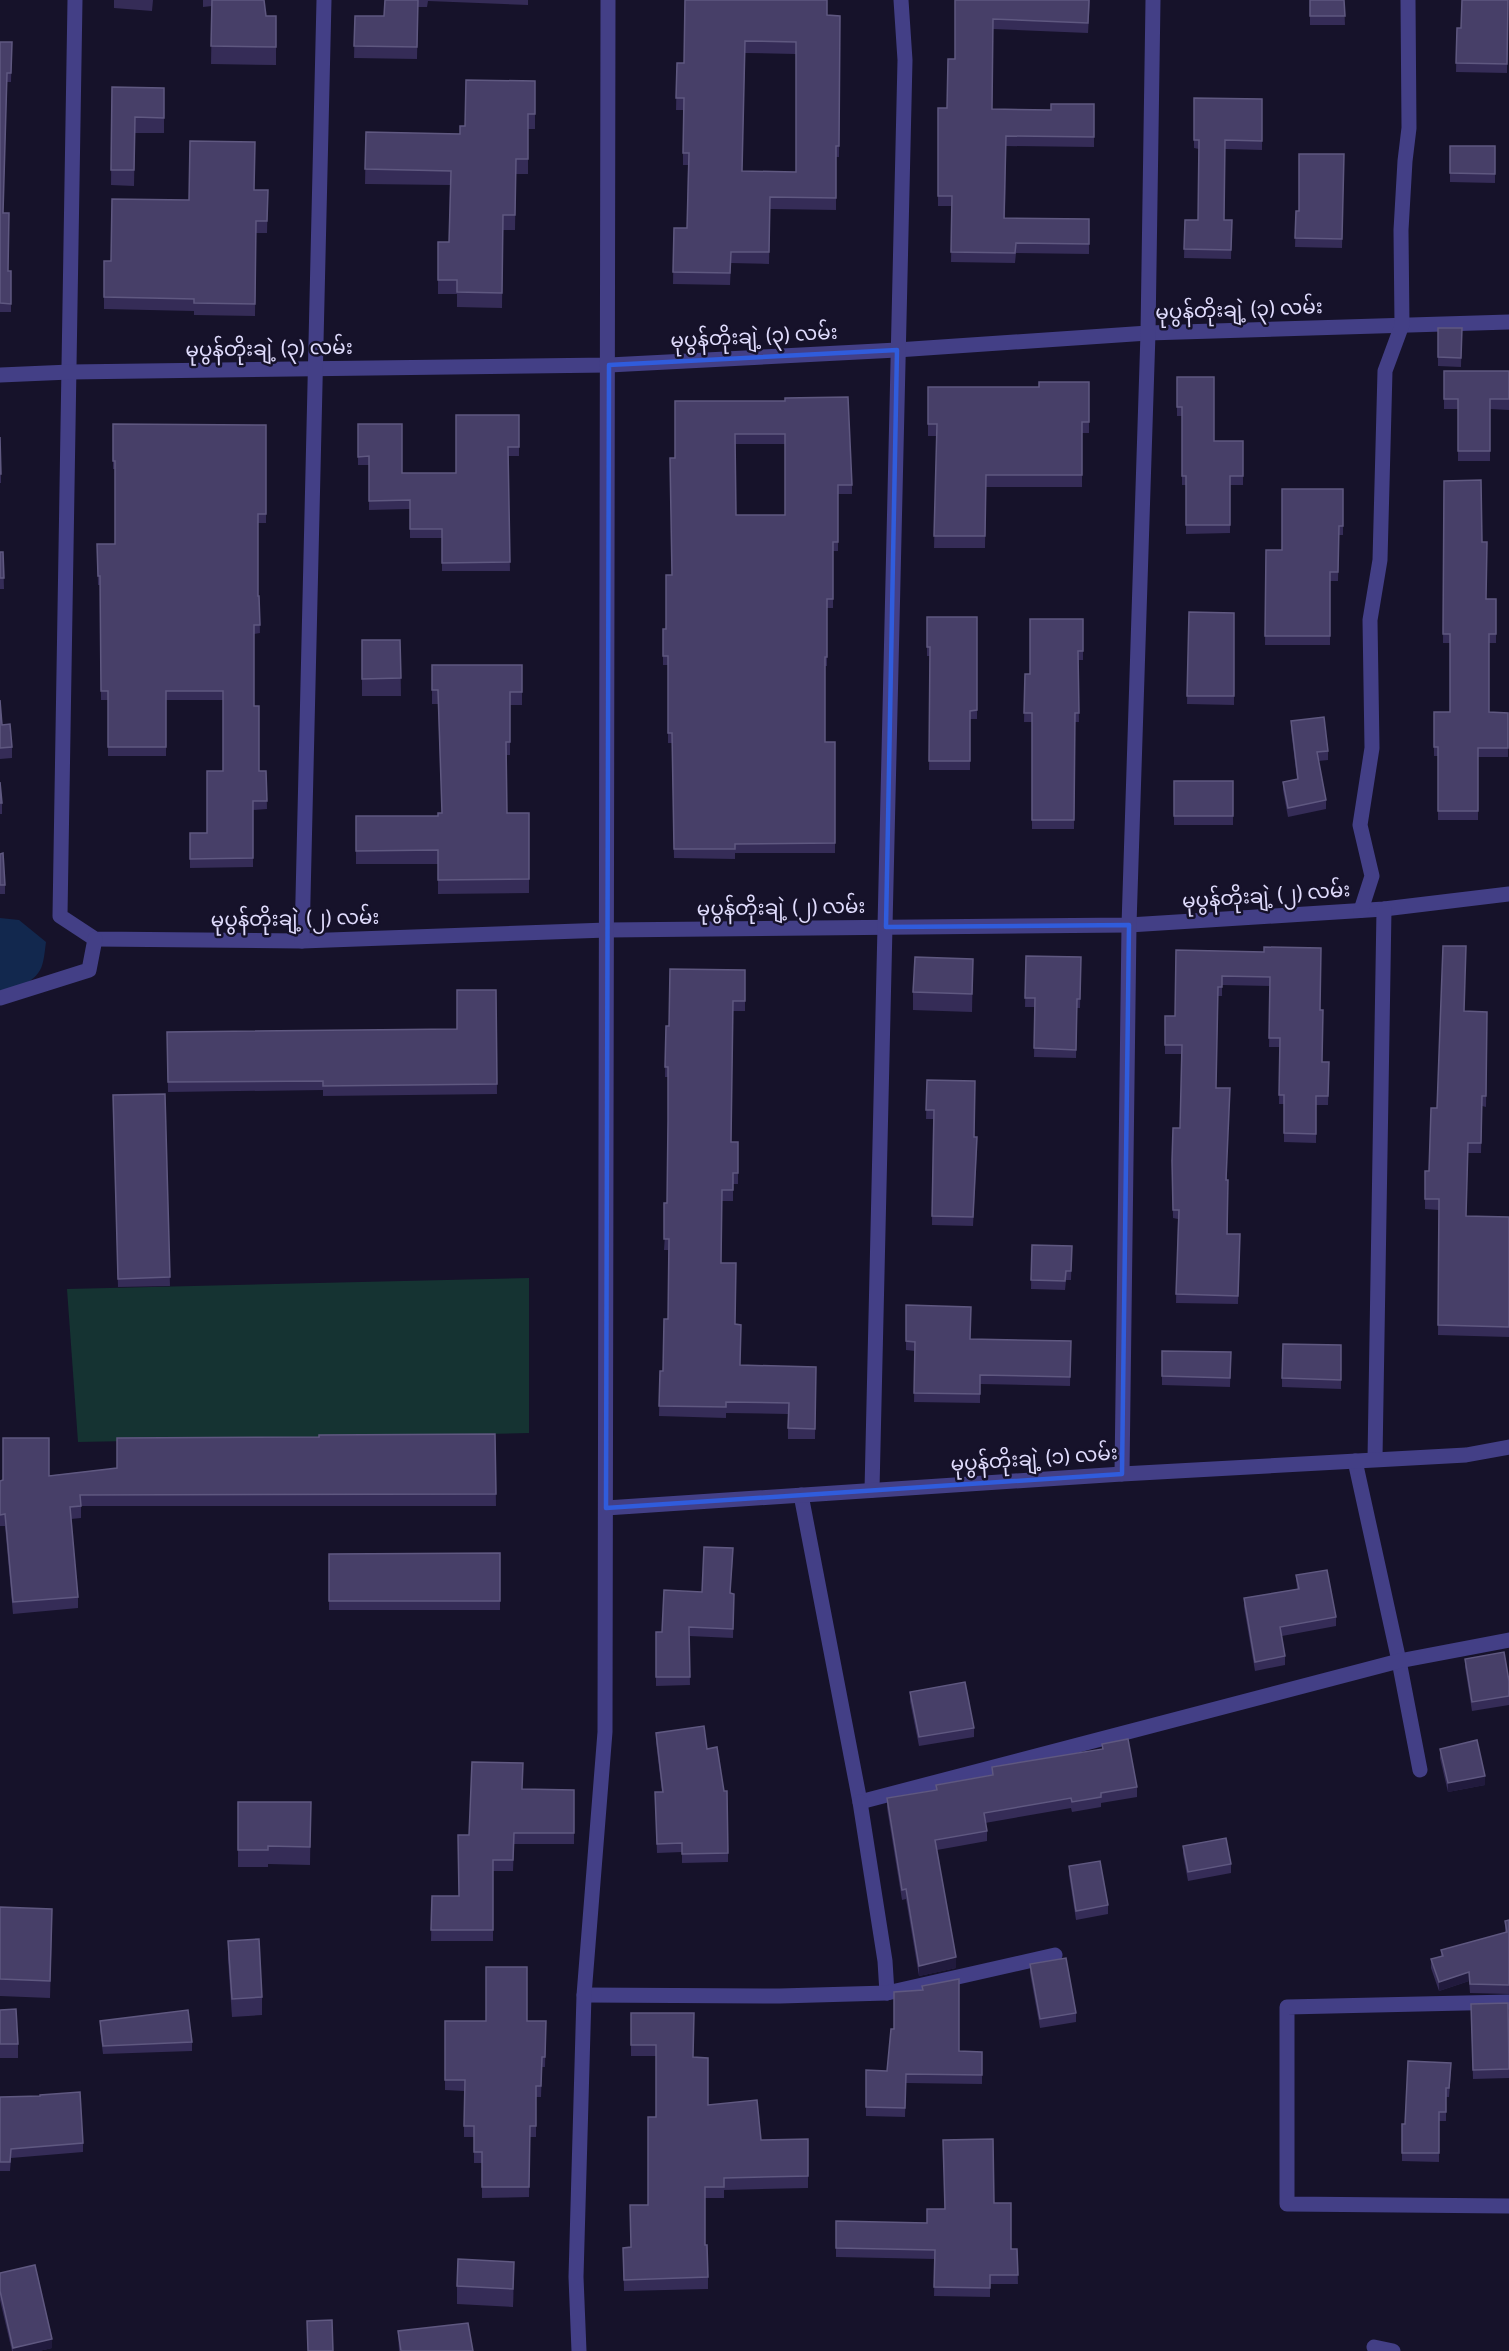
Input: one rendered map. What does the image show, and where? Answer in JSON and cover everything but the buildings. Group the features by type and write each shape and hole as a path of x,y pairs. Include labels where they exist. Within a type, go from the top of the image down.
{"street":[{"path":"0,998 89,970 95,939 60,916 75,0"},
{"path":"302,942 324,0"},
{"path":"579,2351 576,2277 584,1995 605,1732 608,0"},
{"path":"872,1490 904,60 901,0"},
{"path":"1122,1474 1129,925 1148,333 1153,0"},
{"path":"1361,910 1372,876 1360,825 1372,748 1370,620 1380,560 1385,371 1402,325 1401,230 1409,128 1408,0"},
{"name":"မုပွန်တိုးချဲ့ (၃) လမ်း","path":"0,375 70,372 609,365 897,350 1148,333 1509,322"},
{"name":"မုပွန်တိုးချဲ့ (၂) လမ်း","path":"95,939 302,942 607,930 1129,925 1384,909 1509,894"},
{"path":"1376,1460 1384,909"},
{"name":"မုပွန်တိုးချဲ့ (၁) လမ်း","path":"606,1508 1122,1474 1466,1455 1509,1447"},
{"path":"1355,1461 1399,1661 1420,1770"},
{"path":"801,1495 860,1802 885,1960 887,1993"},
{"path":"860,1802 1399,1661 1509,1640"},
{"path":"584,1995 780,1996 887,1993 1055,1955"},
{"path":"1509,2002 1287,2007 1287,2204 1509,2206"},
{"path":"1374,2347 1393,2351"}],"highlighted area":[{"path":"897,350 886,927 1129,925 1122,1474 606,1508 609,365"}],"green space":[{"path":"529,1278 529,1433 78,1442 67,1289"}],"water":[{"path":"0,918 19,920 46,942 39,972 30,981 7,991 0,991"}]}
